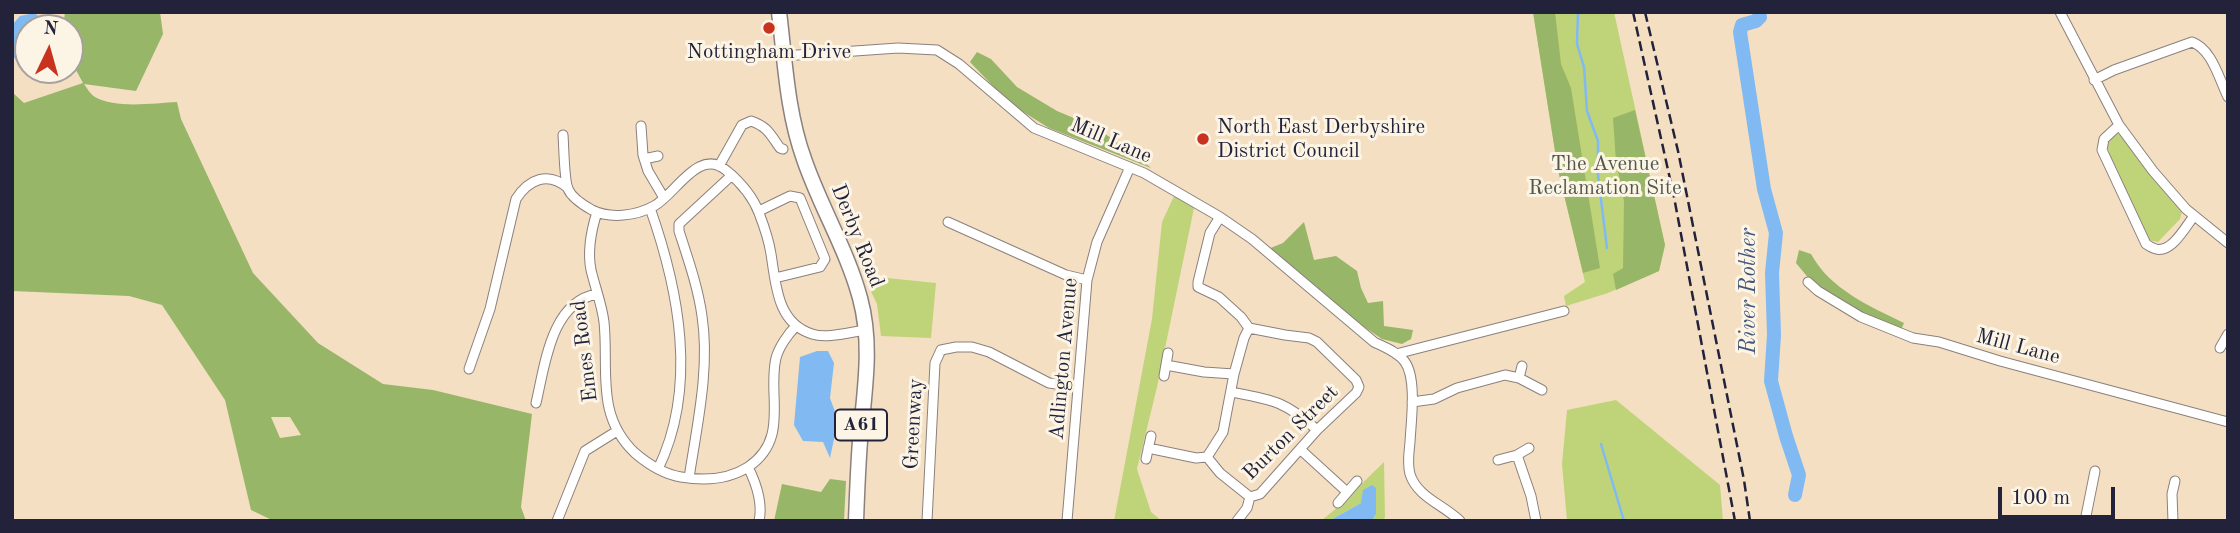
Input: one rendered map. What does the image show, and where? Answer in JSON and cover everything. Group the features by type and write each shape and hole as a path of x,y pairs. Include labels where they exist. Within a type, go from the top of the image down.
{"highway":[{"name":"Derby Road","path":"779,12 792,111 803,158 860,298 866,330 868,355 856,521"}],"street":[{"path":"2060,12 2119,125 2153,171 2194,216 2228,243"},
{"path":"2094,80 2192,42 2199,45 2209,56 2228,97"},
{"name":"Mill Lane","path":"783,56 898,48 937,50 960,64 1034,128 1130,167 1220,217 1252,239 1374,342 1396,354"},
{"path":"719,166 742,125 751,121 763,125 783,149"},
{"path":"2119,125 2104,139 2102,150 2146,244 2157,250 2166,249 2194,216"},
{"path":"641,126 648,172 664,198"},
{"path":"563,135 568,188"},
{"path":"644,159 657,156"},
{"path":"469,369 490,309 516,199 525,186 540,179 559,181 581,204 597,212 621,216 650,208 699,166 709,163 719,166 744,188 758,211 785,314 796,326 815,335 866,330"},
{"name":"Adlington Avenue","path":"1068,521 1087,280 1097,242 1130,167"},
{"path":"689,478 700,406 704,342 702,316 679,224 732,175"},
{"path":"758,211 790,196 800,198 825,259 820,267 775,278"},
{"path":"650,208 663,245 680,320 676,417 658,469"},
{"name":"Emes Road","path":"597,212 590,235 590,267 604,321 606,399 617,431 646,463 665,474 706,480 730,476 748,467"},
{"path":"1207,457 1223,432 1234,374 1249,328 1219,297 1198,287 1210,233 1220,217"},
{"path":"948,222 1066,275 1087,280"},
{"name":"Mill Lane","path":"1808,282 1861,317 1913,338 1939,342 2228,422"},
{"path":"536,403 548,350 566,312 584,296 597,294"},
{"path":"1396,354 1564,311"},
{"path":"759,521 761,512 757,485 748,467 766,449 770,440 776,415 776,357 796,326"},
{"name":"Burton Street","path":"1237,521 1247,508 1250,497 1261,494 1359,387 1356,380 1317,342 1309,338 1249,328"},
{"path":"2220,348 2228,334"},
{"name":"Greenway","path":"927,521 935,363 941,350 972,347 989,352 1049,383 1078,387"},
{"path":"1164,376 1168,353"},
{"path":"1396,354 1405,361 1409,369 1412,402 1408,462 1410,473 1415,486 1421,492 1460,521"},
{"path":"1166,365 1234,374"},
{"path":"1519,378 1522,366"},
{"path":"1412,402 1434,399 1457,388 1505,375 1519,378 1542,390"},
{"path":"1231,392 1265,398 1287,406 1317,430"},
{"path":"557,521 585,451 617,431"},
{"path":"1146,459 1151,436"},
{"path":"1148,448 1196,458 1207,457"},
{"path":"1498,460 1517,455 1529,448"},
{"path":"1301,450 1347,492"},
{"path":"1517,455 1531,496 1536,521"},
{"path":"1207,457 1220,473 1250,497"},
{"path":"2085,521 2095,471"},
{"path":"1338,503 1357,481"},
{"path":"2173,521 2172,494 2175,481"}],"green space":[{"path":"65,12 160,12 163,34 136,91 84,84 84,14"},
{"name":"The Avenue Reclamation Site","path":"1533,12 1614,12 1665,245 1659,271 1608,293 1566,306 1564,296 1585,282 1558,170"},
{"path":"1533,12 1555,12 1561,64 1571,88 1600,268 1583,273 1558,170"},
{"path":"977,52 991,59 1017,87 1057,111 1093,126 1134,153 1151,168 1049,128 1009,103 970,62"},
{"path":"80,84 84,84 95,97 113,103 177,102 181,119 253,273 318,343 383,384 433,390 532,414 521,507 526,521 274,521 251,510 225,400 162,305 129,296 12,291 12,92 24,103","holes":["271,417 290,417 301,435 280,438"]},
{"path":"1635,110 1665,245 1659,271 1616,290 1613,274 1623,268 1624,201 1616,162 1613,118"},
{"path":"2119,134 2182,211 2180,219 2158,242 2149,240 2109,154 2110,140 2113,135"},
{"path":"1175,194 1194,208 1137,469 1151,512 1162,521 1114,521 1152,319 1162,222"},
{"path":"1304,222 1314,260 1336,256 1357,271 1368,303 1383,301 1384,326 1413,330 1411,339 1402,344 1382,339 1348,316 1268,249 1283,243"},
{"path":"1799,250 1811,254 1840,287 1904,323 1901,330 1859,312 1815,286 1796,263"},
{"path":"887,278 936,283 931,338 881,336 877,304 866,281"},
{"path":"1616,400 1720,485 1723,521 1567,521 1562,464 1567,410"},
{"path":"1384,462 1383,521 1372,521 1376,514 1361,503 1329,521 1321,521 1339,506"},
{"path":"830,479 846,481 844,521 774,521 782,484 821,492"}],"water":[{"path":"14,23 14,58 12,57"},
{"path":"817,351 828,351 834,363 830,398 838,420 830,458 823,442 803,441 794,425 800,357"},
{"path":"1372,485 1376,488 1376,514 1372,521 1329,521 1361,503 1363,490"}],"waterway":[{"path":"1578,12 1577,44 1584,67 1587,111 1598,141 1598,175 1607,248"},
{"name":"River Rother","path":"1759,12 1760,17 1742,25 1740,32 1764,189 1776,233 1772,273 1774,335 1771,381 1799,475 1795,495"},
{"path":"1601,444 1624,521"}],"railway":[{"path":"1633,12 1674,197 1735,521"},
{"path":"1645,12 1678,151 1750,521"}],"place":[{"name":"Nottingham Drive","path":"769,28"},
{"name":"North East Derbyshire District Council","path":"1203,139"}]}
